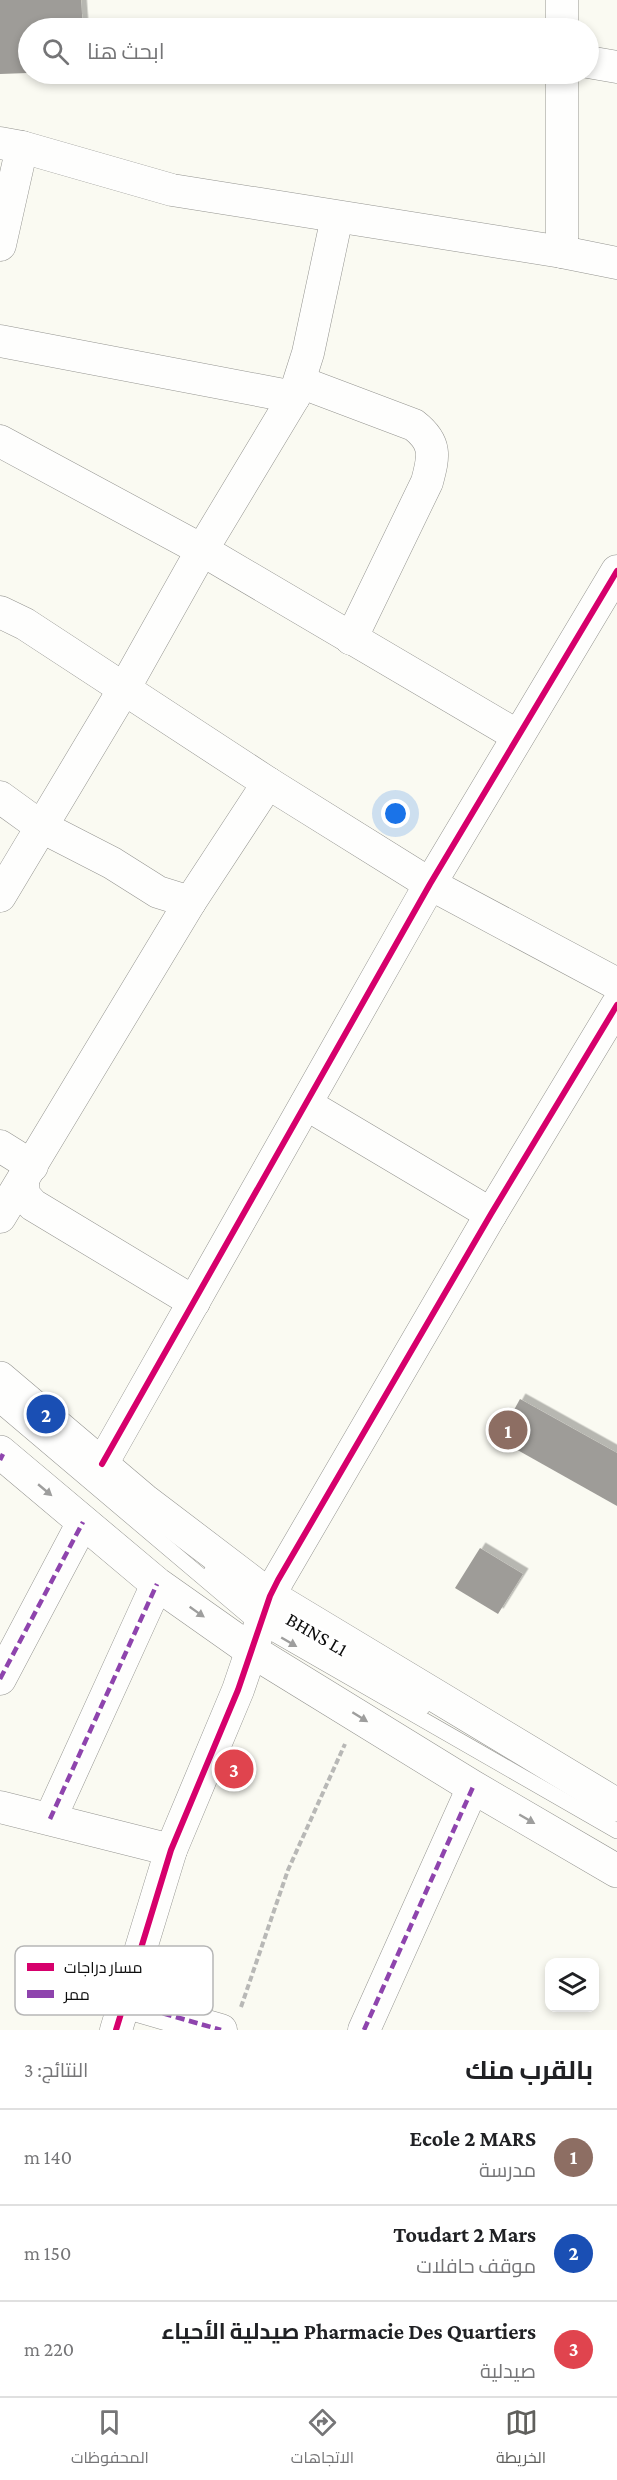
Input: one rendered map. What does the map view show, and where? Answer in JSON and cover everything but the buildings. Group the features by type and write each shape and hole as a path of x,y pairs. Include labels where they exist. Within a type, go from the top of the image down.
{"street":[{"path":"562,0 562,18"},
{"path":"599,64 617,67"},
{"path":"562,84 562,252"},
{"path":"0,245 11,145 172,190 562,252 617,263"},
{"path":"0,896 124,689 202,550 297,390 338,217"},
{"path":"0,341 297,390 414,425 425,434 432,446 432,462 427,482 351,639"},
{"path":"0,441 202,550 518,736"},
{"path":"102,1464 430,884 518,736 613,586"},
{"path":"0,612 25,624 268,783 430,884 617,984"},
{"path":"0,1217 190,902 268,783"},
{"path":"0,797 40,826 112,863 158,892 190,902"},
{"path":"142,1946 171,1850 238,1690 262,1621 491,1214 617,1005"},
{"path":"306,1104 491,1214"},
{"path":"0,1146 28,1174"},
{"path":"28,1174 24,1195 33,1205 194,1302"},
{"path":"0,1378 153,1507 262,1621 358,1716 473,1787 617,1871"},
{"path":"1,1455 157,1584 262,1621 617,1805"},
{"path":"0,1679 83,1522"},
{"path":"50,1820 157,1584"},
{"path":"364,2030 473,1787"},
{"path":"0,1807 171,1850"},
{"path":"120,2016 231,2019"}],"lane":[{"name":"BHNS L1","path":"0,1397 262,1621 617,1821"},
{"name":"BHNS L1","path":"0,1406 262,1621 617,1831"}],"path":[{"path":"231,2019 288,1870 358,1716"}],"marked path":[{"path":"0,1460 3,1454"},
{"path":"0,1679 83,1522"},
{"path":"50,1819 157,1584"},
{"path":"364,2030 473,1787"},
{"path":"169,2015 221,2030"}],"cycle path":[{"path":"102,1464 430,884 617,571"},
{"path":"142,1946 171,1850 238,1690 270,1596 278,1580 491,1214 617,1005"},
{"path":"116,2030 121,2015"}],"place":[{"name":"Toudart 2 Mars","path":"46,1414"},
{"name":"Ecole 2 MARS","path":"508,1430"},
{"name":"Pharmacie Des Quartiers صيدلية الأحياء","path":"234,1769"}]}
